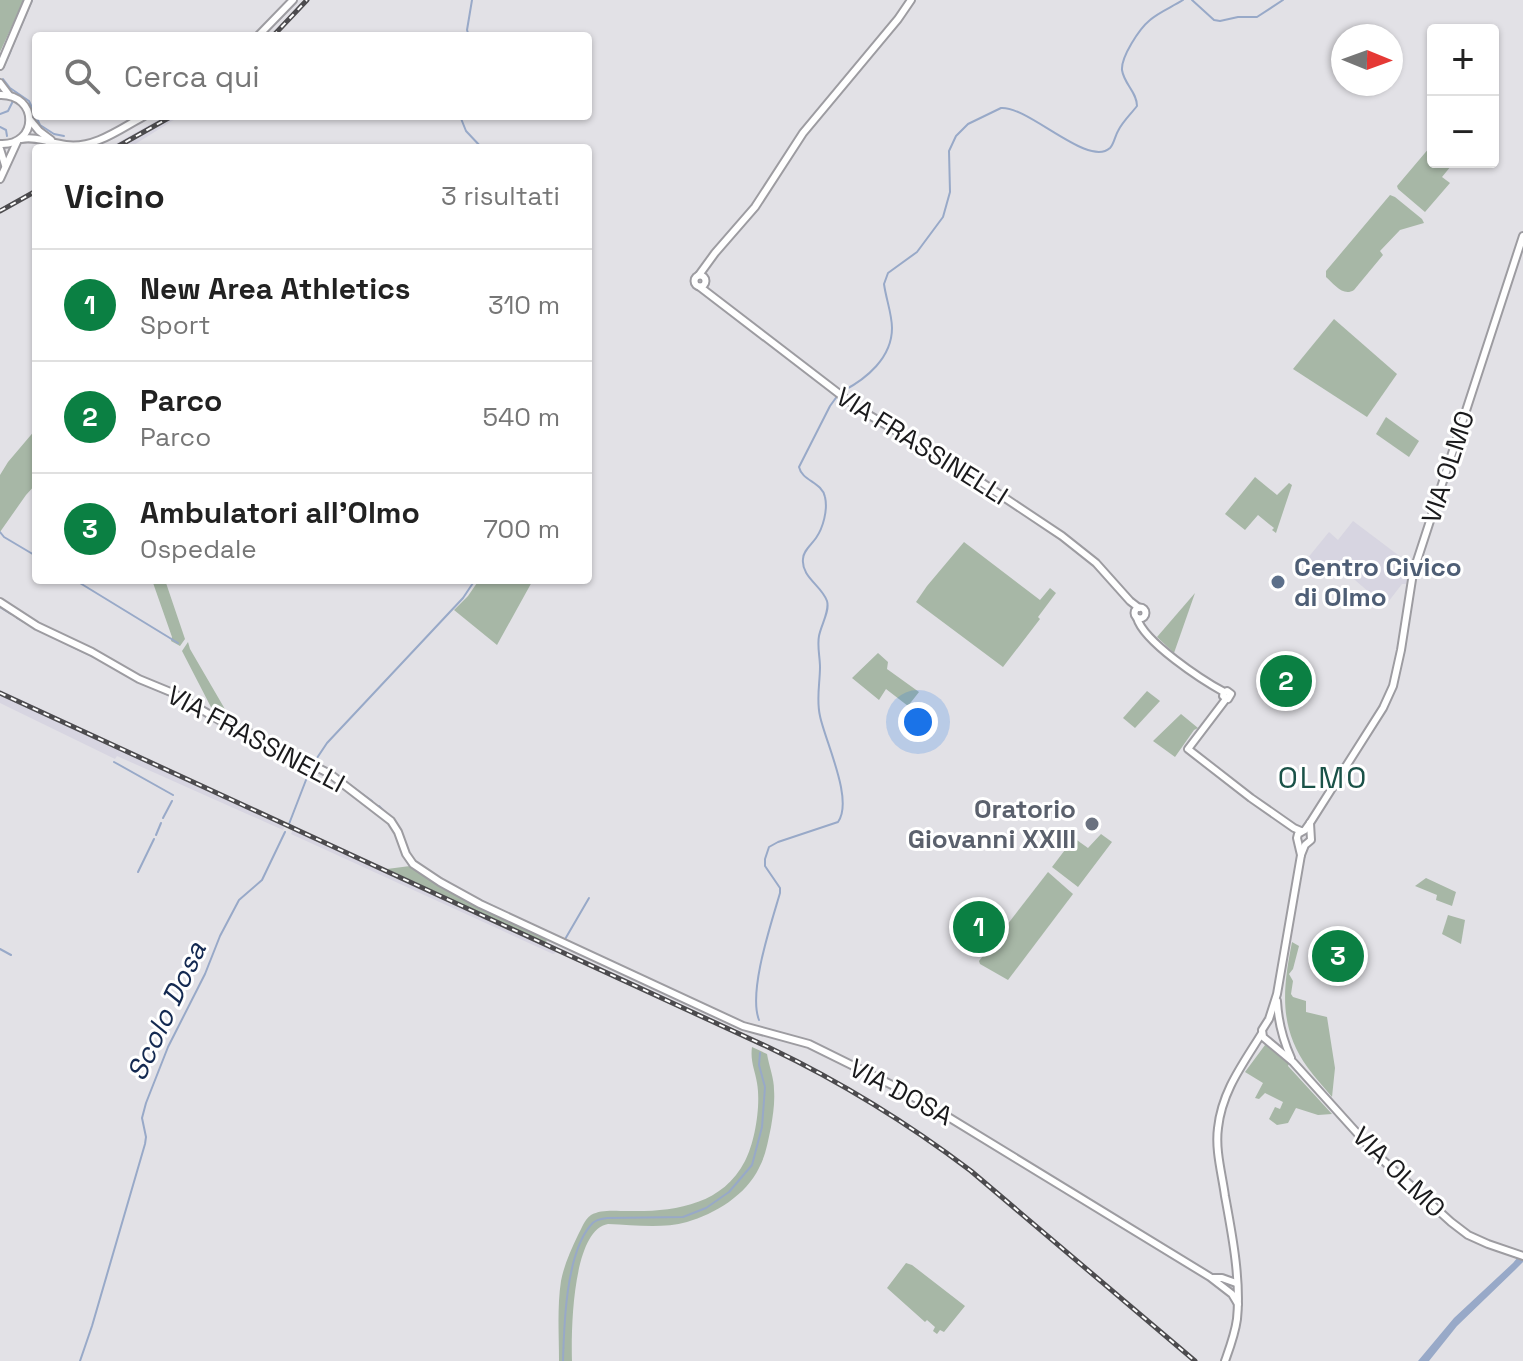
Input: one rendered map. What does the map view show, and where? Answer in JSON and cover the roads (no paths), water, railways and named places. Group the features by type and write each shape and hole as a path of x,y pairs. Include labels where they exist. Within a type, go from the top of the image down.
{"street":[{"path":"0,66 28,0"},
{"path":"262,32 293,0"},
{"name":"VIA FRASSINELLI","path":"911,0 796,142 755,207 711,258 702,281 710,293 842,398 972,476 1062,536 1096,563 1130,601 1139,614 1139,625 1144,631 1188,670 1223,694 1188,749 1251,798 1302,831"},
{"path":"0,83 9,95"},
{"path":"0,95 15,97 25,106 39,131 54,142"},
{"path":"0,179 30,119"},
{"path":"87,144 136,120"},
{"path":"5,165 0,147 19,140 26,138 65,144"},
{"name":"VIA OLMO","path":"1520,1255 1468,1235 1431,1205 1376,1154 1293,1062 1262,1033 1277,994 1301,855 1302,831 1310,823 1389,695 1397,674 1413,573 1523,236"},
{"name":"VIA FRASSINELLI","path":"0,602 37,626 139,679 173,693 219,720 314,765 348,786 391,821 397,828 406,854 419,869 480,904 571,946"},
{"path":"1300,842 1311,840 1302,831"},
{"name":"VIA DOSA","path":"571,946 743,1026 809,1044 892,1085 1222,1282"},
{"name":"VIA OLMO","path":"1277,994 1282,1037 1293,1062"},
{"path":"1268,1023 1280,1024"},
{"path":"1225,1361 1234,1333 1238,1304 1217,1139 1227,1093 1262,1033"},
{"path":"1242,1065 1260,1044 1278,1041 1282,1037"},
{"path":"1222,1282 1235,1268"},
{"path":"1222,1282 1236,1283"},
{"path":"1222,1282 1238,1304"}],"water":[{"path":"1523,1251 1523,1262 1457,1326 1429,1361 1418,1361 1454,1318"}],"waterway":[{"path":"12,47 32,0"},
{"name":"Scolo Dosa","path":"468,32 472,0"},
{"path":"843,391 869,374 888,349 892,323 884,284 888,273 917,252 943,217 950,192 949,151 956,136 968,124 1001,108 1027,116 1088,150 1100,152 1110,148 1120,127 1137,106 1122,70 1128,51 1150,20 1183,0"},
{"path":"1192,0 1214,20 1220,21 1257,17 1283,0"},
{"path":"3,68 11,50"},
{"path":"3,79 29,101 32,108"},
{"path":"0,114 8,111 13,101"},
{"path":"38,120 54,134 64,136"},
{"name":"Scolo Dosa","path":"462,120 466,131 478,144"},
{"path":"0,127 6,130 7,136"},
{"path":"759,1020 756,1008 758,976 780,893 780,888 765,866 769,847 838,822 842,812 841,785 818,704 818,640 827,601 803,565 804,553 823,524 826,502 820,488 799,467 838,395"},
{"path":"0,532 32,554"},
{"path":"82,584 178,643"},
{"name":"Scolo Dosa","path":"289,824 311,767 327,743 463,598 472,584"},
{"path":"0,607 11,614"},
{"path":"17,618 33,627"},
{"path":"38,630 94,657"},
{"path":"120,672 133,679"},
{"path":"136,681 171,696"},
{"path":"189,699 209,710"},
{"path":"229,719 248,729"},
{"path":"261,735 303,756"},
{"path":"312,761 333,772"},
{"path":"114,762 173,795"},
{"path":"339,777 372,801"},
{"path":"163,818 172,801"},
{"path":"379,806 386,813"},
{"path":"156,835 161,823"},
{"name":"Scolo Dosa","path":"80,1361 145,1144 142,1118 146,1103 168,1047 205,974 220,936 239,900 262,880 285,832"},
{"path":"138,872 154,839"},
{"path":"564,941 589,898"},
{"path":"478,899 513,916"},
{"path":"0,949 11,955"},
{"path":"563,1361 571,1272 582,1239 592,1224 607,1218 683,1217 706,1208 729,1192 752,1165 762,1127 765,1087 759,1065 760,1053"}],"railway":[{"path":"277,32 307,0"},
{"path":"122,144 165,120"},
{"path":"0,211 32,193"},
{"path":"0,693 823,1075 899,1120 971,1171 1195,1361"}],"place":[{"name":"Centro Civico di Olmo","path":"1278,582"},
{"name":"Parco","path":"1286,681"},
{"name":"Oratorio Giovanni XXIII","path":"1092,824"},
{"name":"New Area Athletics","path":"979,927"},
{"name":"Ambulatori all'Olmo","path":"1338,956"}],"district":[{"name":"OLMO","path":"1323,777"}]}
